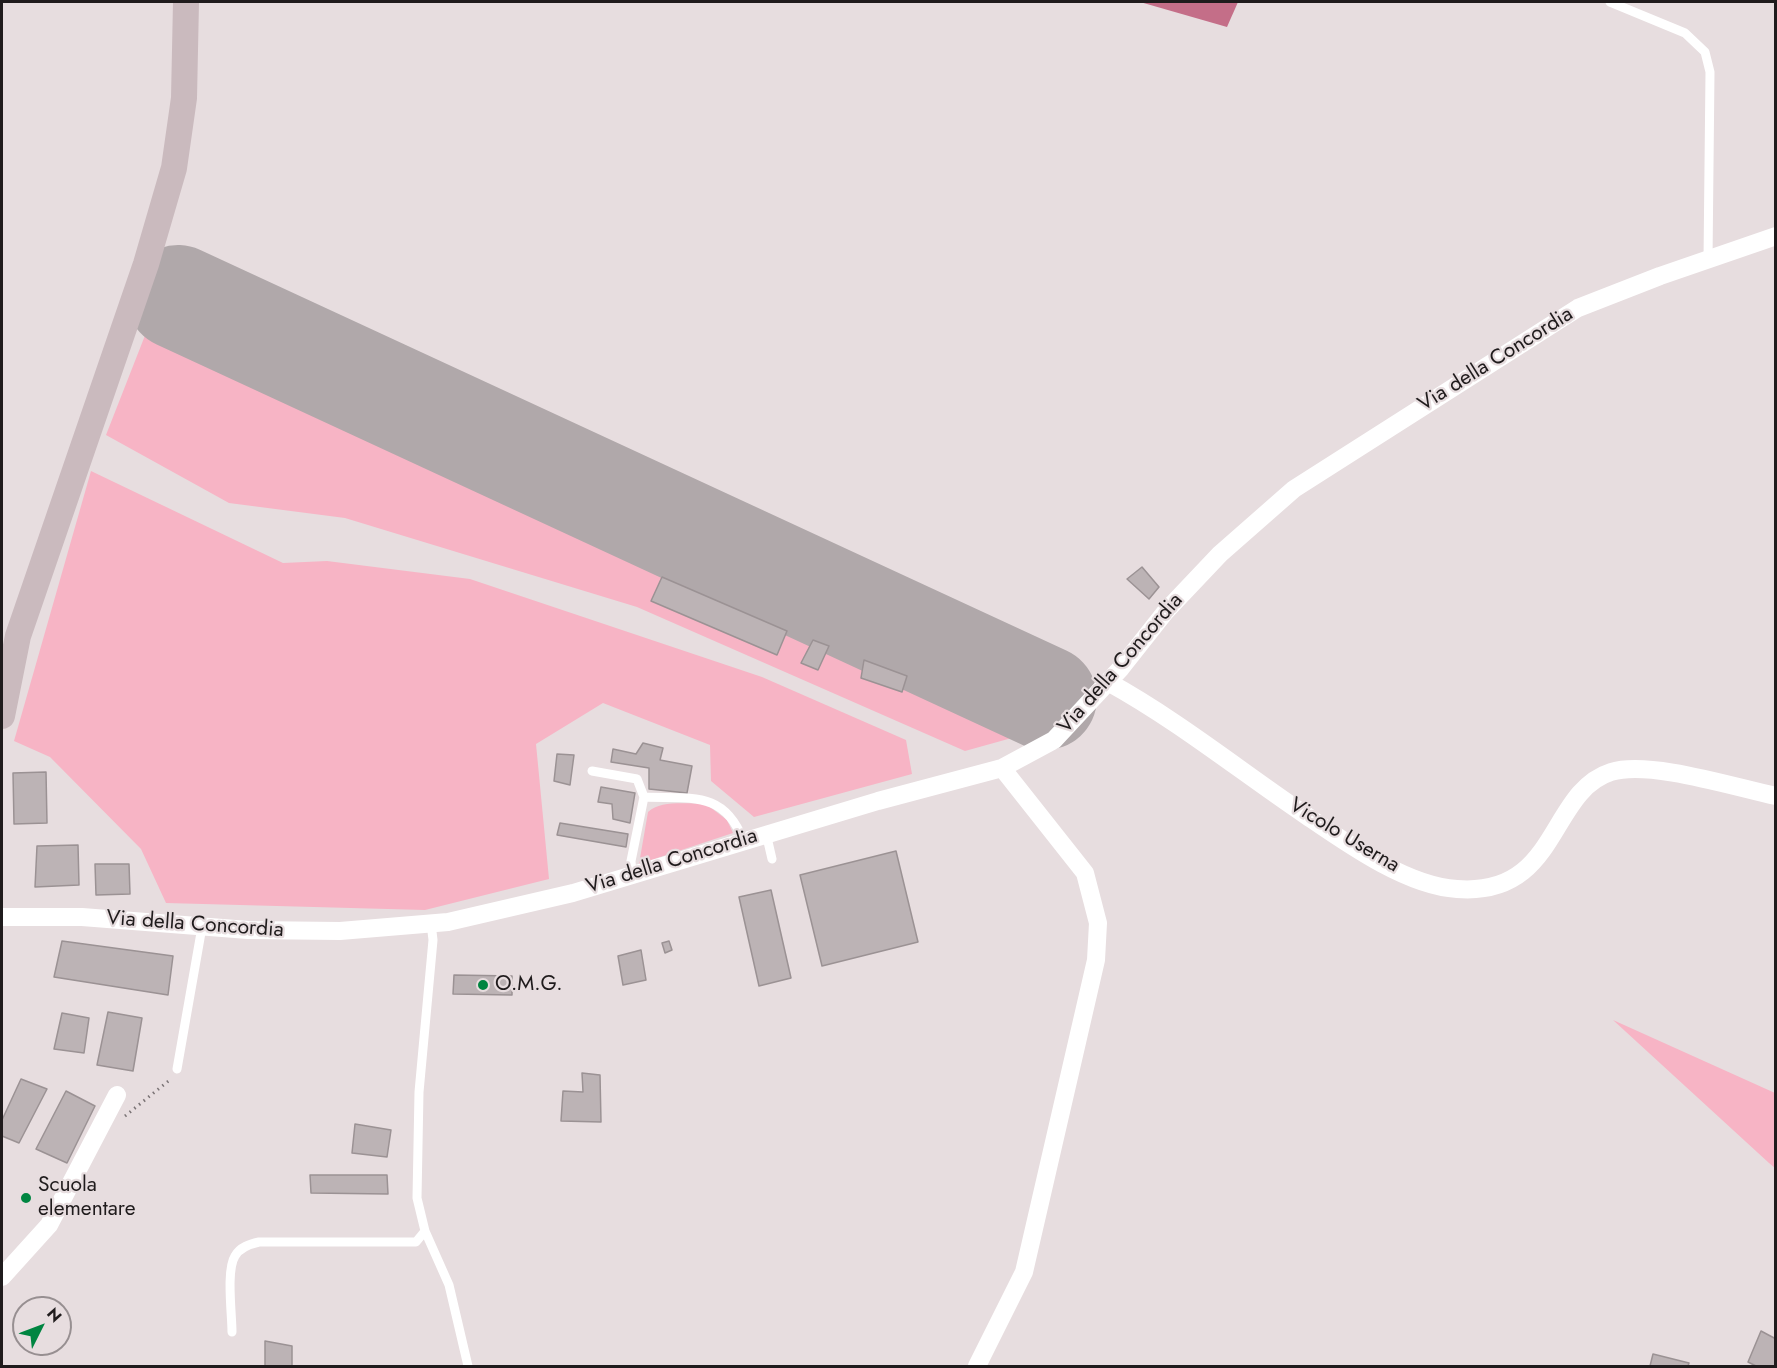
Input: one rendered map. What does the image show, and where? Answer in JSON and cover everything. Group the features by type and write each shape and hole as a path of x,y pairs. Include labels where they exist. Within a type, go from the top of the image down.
{"street":[{"path":"2,716 10,636 143,275 174,168 184,98 186,2"},
{"name":"Via della Concordia","path":"2,917 82,917 202,927 340,931 448,922 573,892 766,833 1002,768 1054,740 1108,682 1166,611 1220,554 1294,489 1578,308 1776,236"},
{"name":"Vicolo Userna","path":"1108,682 1154,707 1270,791 1363,853 1421,880 1456,890 1486,888 1505,882 1520,873 1539,856 1577,797 1609,772 1645,770 1776,796"},
{"path":"977,1366 1024,1272 1096,960 1097,942 1096,915 1085,873 1002,768"},
{"path":"2,1277 49,1225 63,1194 117,1095"}],"lane":[{"path":"1610,2 1685,33 1705,52 1710,72 1708,260"},
{"path":"592,771 637,779 644,797 631,861 632,874"},
{"path":"644,797 708,800 724,808 736,822 743,840"},
{"path":"766,833 772,859"},
{"path":"431,923 432,949 419,1092 417,1198 425,1231 449,1285 468,1366"},
{"path":"177,1069 202,927"},
{"path":"232,1332 231,1267 235,1255 246,1246 259,1242 416,1242 425,1231"}],"shaded area":[{"path":"1140,2 1238,2 1227,27"},
{"path":"173,264 1081,682 1044,729 965,751 637,607 345,518 229,503 106,435"},
{"path":"91,471 283,563 327,561 470,579 762,677 906,740 912,774 754,817 711,781 710,745 603,703 536,744 549,879 425,910 166,903 141,849 50,757 14,741"},
{"path":"667,804 706,804 727,820 733,833 639,864 648,812"},
{"path":"1613,1020 1775,1093 1775,1168 1769,1163"}],"building":[{"path":"1142,567 1159,587 1149,599 1127,579"},
{"path":"662,577 787,631 777,655 651,601"},
{"path":"813,640 829,646 818,670 801,663"},
{"path":"864,660 907,676 902,692 861,678"},
{"path":"643,743 663,748 660,760 692,766 687,793 649,789 649,768 611,762 613,749 636,754"},
{"path":"557,754 574,755 570,785 554,781"},
{"path":"46,772 47,823 14,824 13,773"},
{"path":"601,787 635,793 630,823 613,819 612,804 598,802"},
{"path":"560,823 628,834 626,847 557,835"},
{"path":"78,845 79,885 35,887 37,846"},
{"path":"896,851 918,942 822,966 800,875"},
{"path":"95,864 129,864 130,894 96,895"},
{"path":"771,890 791,978 759,986 739,897"},
{"path":"62,941 173,956 168,995 54,977"},
{"path":"669,941 672,950 665,953 662,943"},
{"path":"641,950 646,980 623,985 618,956"},
{"name":"O.M.G.","path":"454,975 512,976 512,995 453,994"},
{"path":"108,1012 142,1018 133,1071 97,1065"},
{"path":"62,1013 89,1018 84,1053 54,1049"},
{"path":"582,1073 600,1075 601,1122 561,1121 563,1091 583,1092"},
{"path":"21,1079 47,1089 19,1143 2,1136 2,1120"},
{"path":"66,1091 95,1106 67,1163 36,1149"},
{"path":"355,1124 391,1130 387,1157 352,1153"},
{"path":"310,1175 387,1175 388,1194 311,1193"},
{"path":"1761,1331 1776,1339 1776,1366 1756,1366 1748,1362"},
{"path":"265,1341 292,1346 292,1366 265,1366"},
{"path":"1653,1354 1689,1363 1688,1366 1650,1366"}],"runway":[{"path":"178,297 1045,698"}],"place":[{"name":"O.M.G.","path":"483,985"},
{"name":"Scuola elementare","path":"26,1198"}]}
